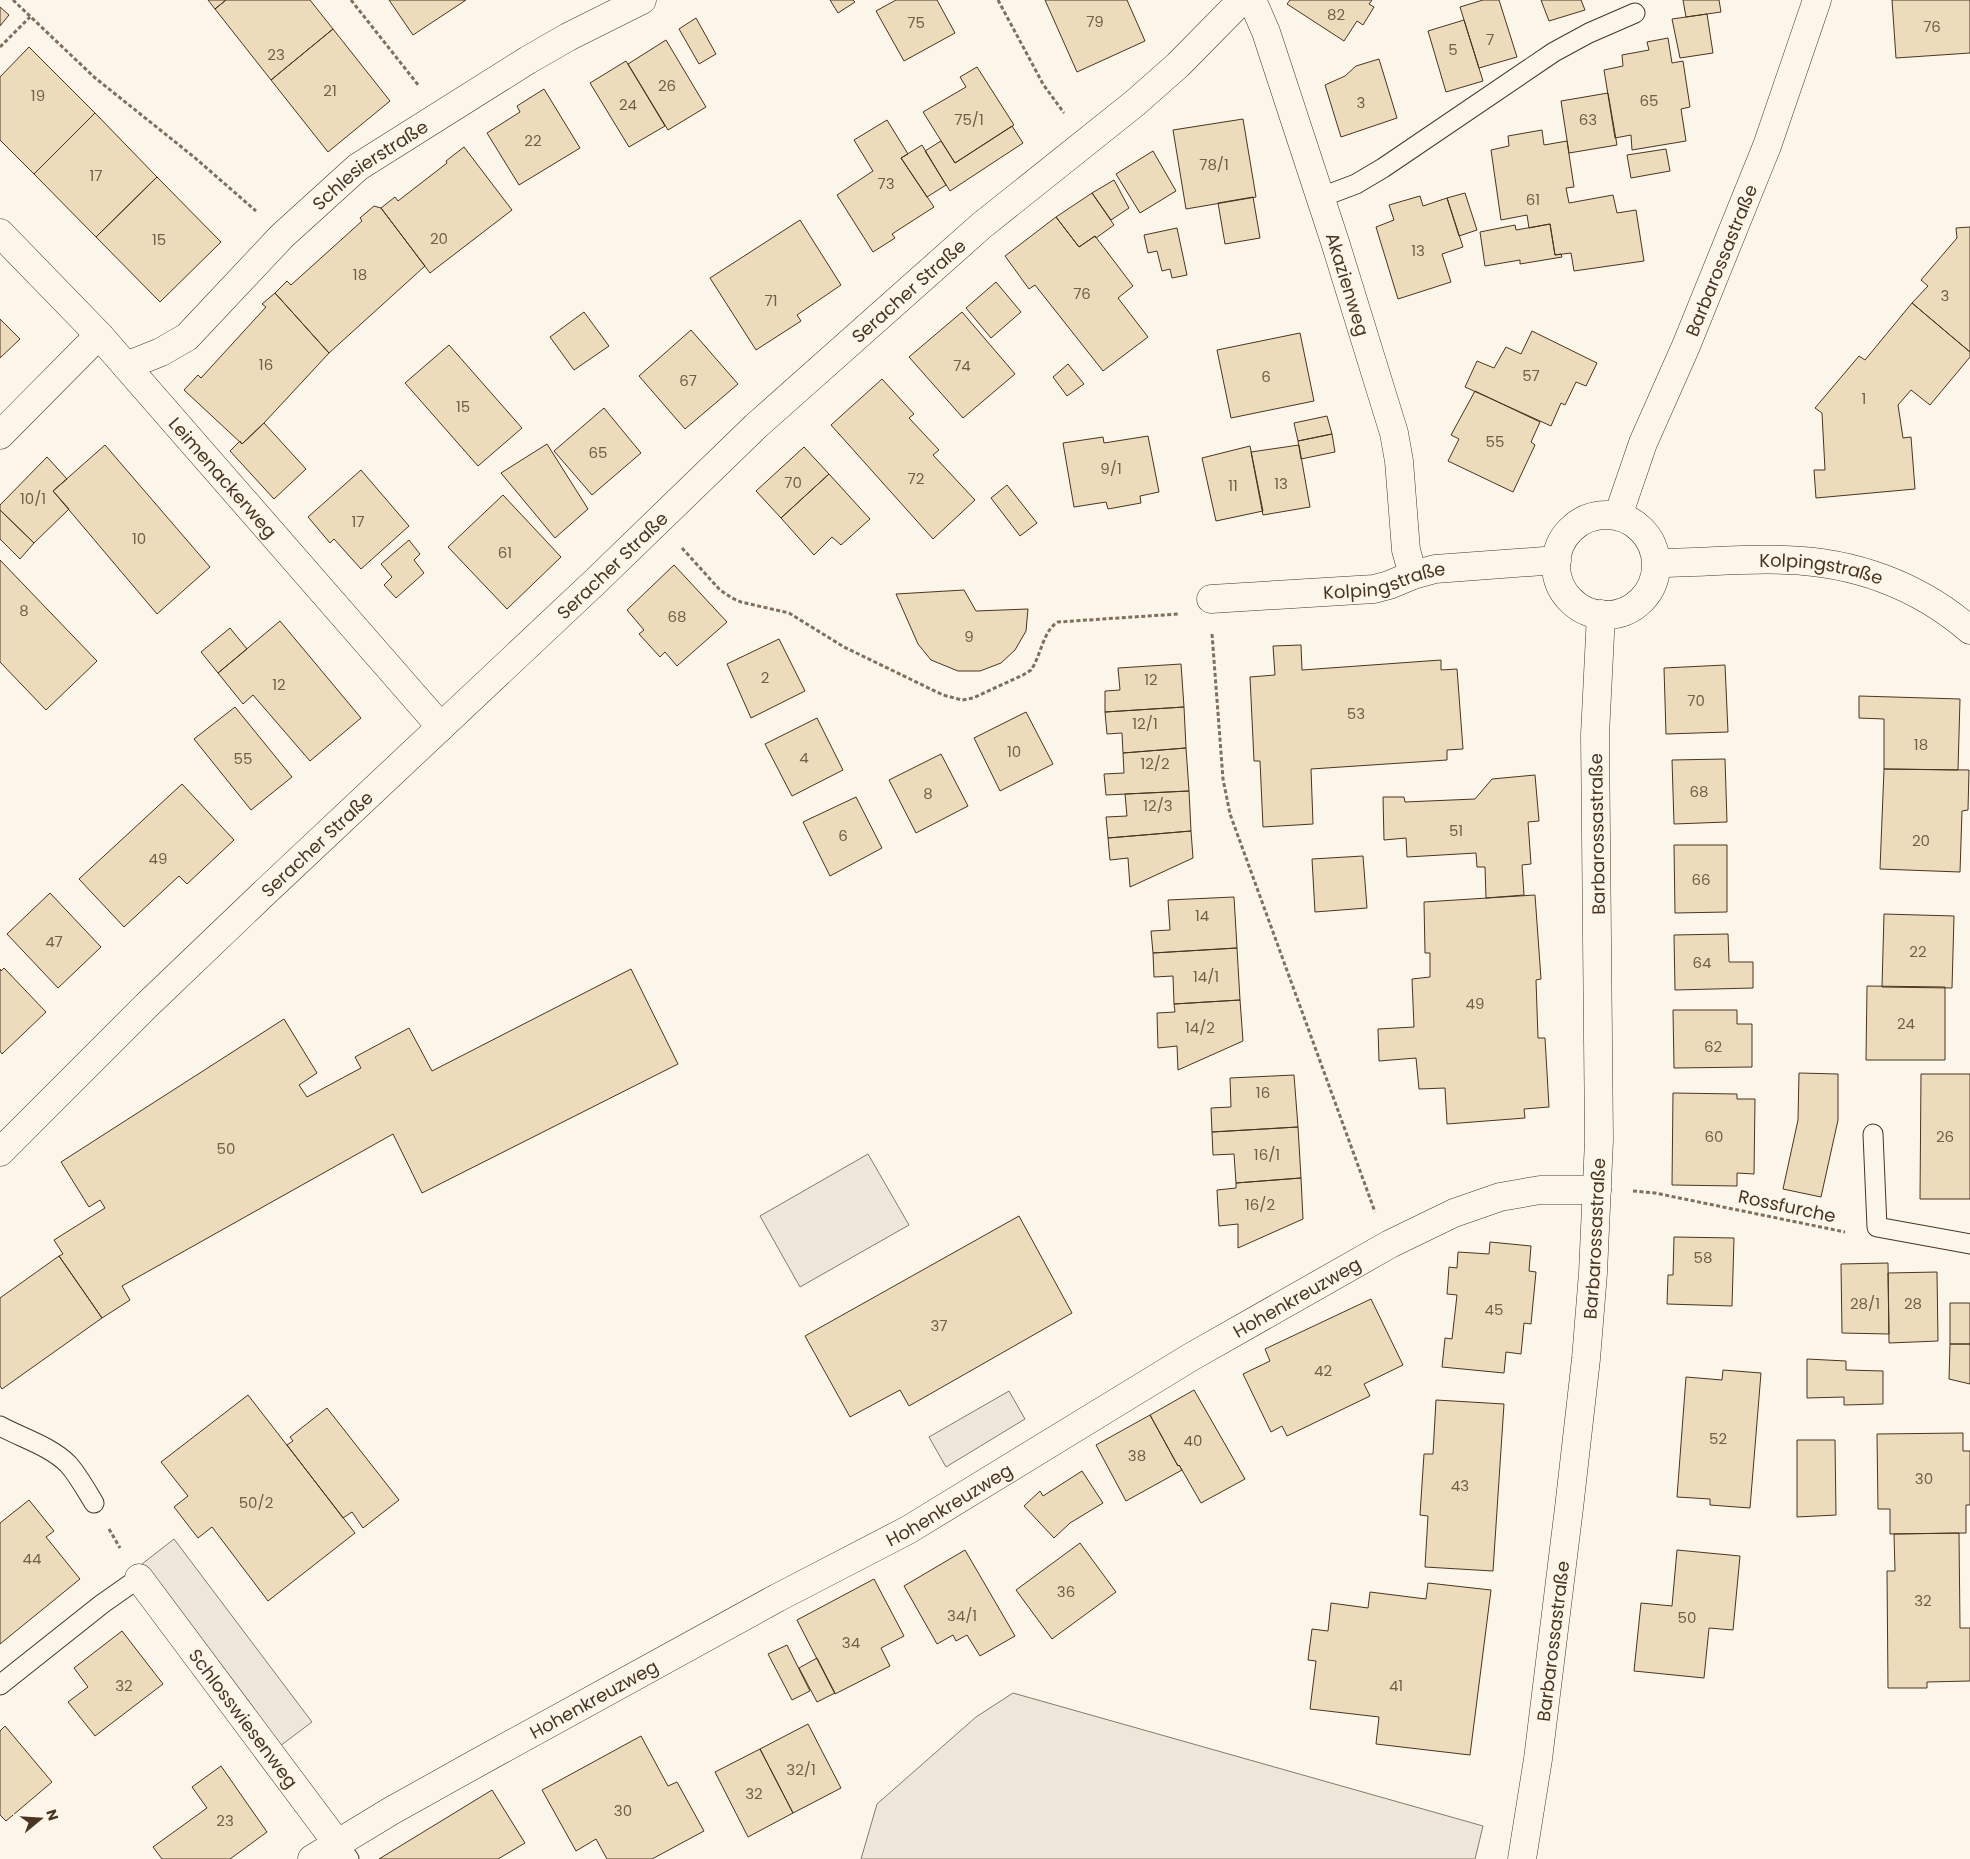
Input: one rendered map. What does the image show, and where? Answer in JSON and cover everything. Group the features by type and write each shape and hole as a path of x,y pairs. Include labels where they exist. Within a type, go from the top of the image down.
{"street":[{"name":"Schlesierstraße","path":"126,366 161,352 187,337 282,236 358,167 528,60 642,0"},
{"name":"Seracher Straße","path":"0,1152 153,1000 756,426 981,226 1087,143 1178,65 1242,0"},
{"name":"Akazienweg","path":"1252,0 1266,32 1335,242 1398,447 1406,550 1413,575"},
{"name":"Barbarossastraße","path":"1618,516 1643,443 1686,346 1767,146 1817,0"},
{"name":"Leimenackerweg","path":"0,233 99,335 441,727"},
{"path":"0,435 99,335"},
{"path":"1604,515 1618,516 1640,527 1648,537 1653,548 1657,564 1651,589 1635,607 1623,612 1601,614 1583,610 1568,598 1561,586 1557,560 1563,539 1571,528 1591,517 1604,515"},
{"name":"Kolpingstraße","path":"1211,599 1374,589 1413,575 1452,567 1557,560"},
{"name":"Kolpingstraße","path":"1657,564 1785,560 1834,564 1886,579 1965,617"},
{"name":"Barbarossastraße","path":"1522,1859 1539,1749 1584,1379 1593,1273 1600,1069 1595,735 1601,614"},
{"name":"Hohenkreuzweg","path":"312,1859 343,1851 422,1793 777,1598 908,1530 1191,1357 1390,1244 1454,1212 1500,1197 1540,1190 1597,1190"},
{"name":"Schlosswiesenweg","path":"139,1578 343,1851"}],"lane":[{"path":"1319,198 1356,184 1376,173 1467,113 1554,52 1589,33 1635,13"},
{"path":"1873,1134 1877,1227 1970,1244"},
{"path":"0,1426 46,1448 62,1459 74,1472 94,1503"},
{"path":"0,1685 102,1604 139,1578"}],"path":[{"path":"13,0 94,77 194,157 282,236"},
{"path":"350,0 442,114"},
{"path":"998,0 1043,84 1087,143"},
{"path":"0,47 30,17"},
{"path":"657,521 720,590 732,598 741,602 789,613 856,653 943,695 962,700 981,696 1031,670 1050,629 1058,622 1183,613 1211,599 1222,769 1226,798 1369,1197 1390,1244"},
{"name":"Rossfurche","path":"1597,1190 1655,1193 1854,1234"},
{"path":"94,1503 139,1578"}],"shaded area":[{"path":"868,1154 909,1225 800,1287 760,1216"},
{"path":"1009,1391 1025,1419 946,1467 929,1437"},
{"path":"174,1539 312,1722 280,1746 142,1564"},
{"path":"1013,1693 1483,1826 1475,1859 861,1859 877,1804 976,1717"}],"building":[{"path":"208,0 226,0 215,9"},
{"path":"226,0 310,0 333,29 271,80 215,9"},
{"path":"389,0 466,0 413,35"},
{"path":"830,0 853,0 855,2 838,13"},
{"path":"896,0 937,0 955,33 904,61 876,11"},
{"path":"1045,0 1127,0 1145,41 1077,72"},
{"path":"1290,0 1372,0 1369,4 1374,7 1363,25 1357,21 1344,41 1287,4"},
{"path":"1483,0 1499,0 1517,57 1479,68 1460,7"},
{"path":"1541,0 1581,0 1585,10 1549,21"},
{"path":"1683,0 1719,0 1721,12 1686,17"},
{"path":"1892,0 1970,0 1970,53 1896,58"},
{"path":"0,7 9,15 0,26"},
{"path":"1707,14 1713,53 1680,58 1672,19"},
{"path":"696,18 716,54 699,64 679,29"},
{"path":"1464,20 1483,81 1446,92 1428,31"},
{"path":"333,29 390,101 328,152 271,80"},
{"path":"1668,38 1672,63 1683,61 1690,107 1681,109 1686,141 1632,150 1631,135 1615,138 1604,70 1623,66 1622,55 1649,50 1647,42"},
{"path":"666,40 706,107 668,130 628,64"},
{"path":"29,47 95,113 34,174 0,140 0,77"},
{"path":"1379,59 1397,118 1341,137 1325,85 1345,76 1356,66"},
{"path":"626,61 665,126 629,147 590,83"},
{"path":"977,67 1014,125 955,163 923,112 966,87 960,77"},
{"path":"544,89 580,148 519,185 487,133 520,112 517,106"},
{"path":"1608,93 1617,145 1569,153 1561,101"},
{"path":"95,113 157,177 96,237 34,174"},
{"path":"1243,119 1256,197 1186,209 1173,130"},
{"path":"887,120 908,154 901,158 934,207 892,234 895,238 873,252 837,195 873,171 854,140"},
{"path":"1012,126 1023,143 950,191 925,151 941,141 955,163"},
{"path":"1542,130 1544,145 1567,141 1574,187 1566,188 1569,203 1613,195 1617,213 1636,210 1644,261 1574,271 1571,253 1555,255 1550,224 1529,228 1527,215 1501,220 1491,150 1509,146 1508,136"},
{"path":"922,145 946,185 927,197 901,158"},
{"path":"464,147 512,210 430,273 381,208 395,197 398,201 447,163 446,161"},
{"path":"1666,149 1670,171 1631,178 1627,155"},
{"path":"1153,151 1176,191 1140,213 1116,174"},
{"path":"157,177 221,242 160,302 96,237"},
{"path":"1114,180 1129,208 1111,220 1092,193"},
{"path":"1092,193 1114,225 1079,247 1056,217"},
{"path":"1465,193 1477,230 1459,236 1447,198"},
{"path":"1420,196 1423,206 1447,198 1463,247 1442,254 1451,282 1398,299 1376,227 1394,220 1389,205"},
{"path":"1253,197 1260,238 1225,244 1218,203"},
{"path":"374,206 381,208 425,266 329,353 275,293 287,281 291,285 362,221 360,218"},
{"path":"1056,217 1079,247 1095,236 1133,286 1118,298 1148,337 1103,371 1035,285 1029,289 1005,256"},
{"path":"800,220 841,285 797,315 801,321 756,350 710,278"},
{"path":"1550,224 1555,255 1561,254 1562,257 1520,264 1520,260 1485,266 1480,232 1515,225 1516,230"},
{"path":"1970,227 1970,352 1912,303 1928,286 1921,280 1957,238 1956,228"},
{"path":"1177,228 1187,275 1172,278 1170,269 1162,271 1157,251 1148,253 1144,235"},
{"path":"996,282 1021,312 991,338 966,308"},
{"path":"275,293 329,353 242,444 184,390 198,375 201,378 266,307 262,304"},
{"path":"1912,303 1970,352 1970,357 1930,405 1911,390 1898,405 1903,438 1911,437 1915,489 1816,498 1814,470 1825,470 1822,413 1815,408 1859,356 1865,360"},
{"path":"584,312 609,346 574,370 550,337"},
{"path":"962,312 1015,374 963,418 909,357"},
{"path":"0,319 20,339 0,358"},
{"path":"691,330 738,384 685,429 639,376"},
{"path":"1532,331 1597,363 1586,386 1576,382 1565,405 1561,403 1551,426 1465,387 1477,361 1494,368 1506,347 1521,354"},
{"path":"1300,333 1314,401 1231,418 1217,350"},
{"path":"449,345 522,428 478,466 405,383"},
{"path":"1068,364 1084,384 1067,396 1053,377"},
{"path":"882,379 914,414 909,418 939,450 933,455 975,500 933,539 831,425"},
{"path":"1475,391 1540,422 1531,442 1535,445 1513,492 1448,461 1459,439 1451,435"},
{"path":"604,408 641,453 592,495 554,451"},
{"path":"1327,416 1332,434 1298,441 1294,423"},
{"path":"264,423 306,469 274,499 230,451 240,441 242,444"},
{"path":"1332,434 1335,452 1301,459 1298,441"},
{"path":"1148,436 1159,492 1140,496 1141,503 1108,509 1106,502 1074,507 1063,443 1103,437 1104,443"},
{"path":"547,444 588,509 555,538 501,473"},
{"path":"105,445 210,567 157,614 53,491"},
{"path":"1299,445 1310,507 1263,515 1251,452"},
{"path":"1250,446 1263,511 1216,521 1202,458"},
{"path":"804,447 829,474 781,518 756,491"},
{"path":"47,457 67,479 53,491 69,509 34,543 0,510 0,505"},
{"path":"361,470 409,526 361,569 334,539 330,543 308,517"},
{"path":"829,474 870,519 841,545 832,537 814,555 781,518"},
{"path":"1007,485 1037,523 1020,536 991,498"},
{"path":"503,495 561,557 507,609 448,547"},
{"path":"0,510 34,543 20,559 0,539"},
{"path":"409,540 420,554 414,560 424,573 396,598 384,585 392,577 381,564"},
{"path":"0,560 97,661 46,710 0,662"},
{"path":"674,565 727,622 677,666 665,652 660,657 639,634 644,630 627,610"},
{"path":"964,590 976,611 1028,609 1026,631 1015,650 1001,663 980,671 958,671 931,660 918,644 896,594"},
{"path":"280,621 361,718 310,761 253,695 243,704 218,673"},
{"path":"230,628 247,649 218,673 201,652"},
{"path":"779,639 805,691 751,718 727,664"},
{"path":"1301,645 1302,670 1441,660 1441,670 1457,669 1463,749 1447,750 1447,760 1311,769 1313,824 1263,827 1260,761 1254,761 1250,677 1275,675 1273,646"},
{"path":"1181,664 1184,707 1105,712 1105,691 1120,690 1118,668"},
{"path":"1725,665 1728,732 1666,734 1664,668"},
{"path":"1859,696 1960,699 1958,770 1884,769 1884,719 1859,718"},
{"path":"235,707 292,777 251,810 194,739"},
{"path":"1184,707 1186,748 1123,753 1122,733 1107,734 1105,712"},
{"path":"1026,712 1053,764 1000,791 974,738"},
{"path":"817,718 843,770 792,796 765,744"},
{"path":"1186,748 1189,791 1106,795 1104,774 1124,773 1123,753"},
{"path":"941,754 968,806 916,833 889,780"},
{"path":"1725,759 1727,822 1674,824 1672,760"},
{"path":"1884,769 1969,770 1968,810 1962,811 1960,872 1880,869"},
{"path":"1535,775 1539,821 1528,822 1531,864 1522,865 1524,895 1486,898 1485,867 1477,867 1476,853 1407,857 1406,838 1384,840 1383,797 1404,797 1405,802 1475,799 1492,779"},
{"path":"182,784 234,840 187,884 179,876 124,927 79,879"},
{"path":"1189,791 1191,831 1108,838 1106,817 1127,816 1125,794"},
{"path":"856,797 882,848 830,876 803,822"},
{"path":"1191,831 1193,858 1130,887 1128,858 1110,860 1108,838"},
{"path":"1674,845 1727,845 1727,912 1675,913"},
{"path":"1363,856 1367,908 1315,912 1312,859"},
{"path":"50,893 101,947 58,988 7,934"},
{"path":"1535,895 1541,979 1536,980 1538,1038 1545,1038 1549,1107 1524,1109 1525,1118 1447,1124 1445,1088 1419,1089 1416,1058 1379,1061 1378,1029 1414,1027 1412,979 1430,977 1430,953 1425,953 1424,902"},
{"path":"1234,897 1237,948 1153,953 1151,931 1170,930 1168,900"},
{"path":"1884,914 1954,916 1952,988 1882,987"},
{"path":"1728,934 1729,962 1753,962 1753,988 1675,990 1674,935"},
{"path":"1237,948 1240,1000 1174,1004 1173,976 1154,977 1153,953"},
{"path":"4,968 46,1012 2,1054 0,1051 0,969 1,971"},
{"path":"631,969 678,1064 422,1193 393,1134 122,1286 130,1300 102,1318 59,1256 63,1254 54,1240 105,1208 100,1200 89,1207 61,1162 284,1019 317,1073 299,1085 307,1097 361,1068 355,1057 409,1028 432,1071"},
{"path":"1867,986 1945,987 1945,1060 1866,1060"},
{"path":"1240,1000 1243,1041 1178,1070 1177,1046 1158,1048 1157,1013 1175,1012 1174,1004"},
{"path":"1673,1010 1737,1010 1737,1024 1752,1024 1752,1067 1674,1068"},
{"path":"1799,1073 1838,1074 1838,1120 1821,1197 1783,1189 1798,1120"},
{"path":"1921,1074 1970,1074 1970,1199 1920,1199"},
{"path":"1294,1075 1298,1127 1212,1132 1211,1108 1231,1107 1230,1078"},
{"path":"1673,1093 1737,1094 1737,1099 1755,1099 1754,1174 1737,1173 1737,1186 1672,1185"},
{"path":"1298,1127 1301,1178 1236,1183 1234,1154 1213,1155 1212,1132"},
{"path":"1301,1178 1303,1219 1238,1248 1238,1224 1219,1226 1217,1190 1236,1188 1236,1183"},
{"path":"1019,1216 1072,1313 909,1406 900,1390 850,1417 805,1336"},
{"path":"1674,1237 1734,1238 1732,1306 1667,1304 1668,1275 1673,1275"},
{"path":"1490,1242 1531,1246 1529,1271 1536,1272 1531,1324 1524,1323 1521,1354 1506,1352 1504,1373 1442,1367 1445,1338 1452,1339 1457,1295 1447,1294 1449,1267 1457,1268 1458,1252 1489,1254"},
{"path":"59,1256 102,1318 2,1389 0,1386 0,1298"},
{"path":"1888,1263 1889,1334 1842,1333 1841,1264"},
{"path":"1937,1272 1938,1341 1889,1343 1888,1273"},
{"path":"1371,1299 1403,1365 1364,1384 1370,1396 1287,1436 1282,1426 1271,1432 1243,1374 1270,1361 1265,1349"},
{"path":"1950,1303 1970,1303 1970,1344 1950,1344"},
{"path":"1950,1344 1970,1344 1970,1384 1949,1379"},
{"path":"1807,1359 1846,1361 1846,1370 1883,1371 1883,1404 1844,1405 1844,1397 1807,1398"},
{"path":"1723,1370 1761,1373 1750,1508 1710,1505 1710,1499 1677,1497 1686,1377 1722,1380"},
{"path":"1194,1390 1245,1479 1201,1503 1150,1415"},
{"path":"248,1395 355,1533 268,1601 212,1527 198,1538 174,1507 188,1496 161,1462"},
{"path":"1436,1400 1504,1404 1493,1571 1425,1567 1428,1516 1420,1515 1424,1454 1433,1454"},
{"path":"327,1408 399,1500 363,1528 352,1512 343,1518 287,1445 293,1441 290,1437"},
{"path":"1150,1415 1182,1470 1126,1501 1096,1445"},
{"path":"1963,1433 1963,1451 1970,1451 1970,1505 1966,1505 1966,1533 1890,1534 1890,1509 1878,1509 1877,1434"},
{"path":"1797,1440 1835,1440 1836,1515 1797,1517"},
{"path":"1082,1471 1103,1503 1070,1523 1054,1538 1024,1506 1040,1491 1043,1496"},
{"path":"29,1500 54,1531 46,1537 80,1579 0,1644 0,1523"},
{"path":"1959,1533 1960,1628 1970,1628 1970,1681 1927,1682 1927,1688 1888,1688 1887,1571 1895,1571 1894,1534"},
{"path":"1080,1543 1116,1592 1052,1639 1016,1590"},
{"path":"965,1550 1015,1636 980,1656 967,1635 956,1641 953,1635 937,1644 904,1586"},
{"path":"1677,1550 1740,1556 1733,1630 1709,1628 1704,1678 1634,1671 1641,1603 1672,1606"},
{"path":"874,1579 904,1636 881,1648 890,1666 835,1694 797,1620"},
{"path":"1428,1583 1491,1590 1470,1755 1376,1744 1379,1717 1310,1709 1316,1661 1308,1660 1312,1629 1328,1631 1331,1603 1368,1608 1370,1592 1426,1599"},
{"path":"122,1631 163,1684 95,1736 68,1702 88,1687 74,1668"},
{"path":"787,1645 810,1691 792,1700 768,1654"},
{"path":"817,1658 835,1693 817,1702 799,1668"},
{"path":"808,1724 841,1788 793,1813 760,1749"},
{"path":"5,1726 52,1782 6,1821 0,1815 0,1731"},
{"path":"641,1736 668,1786 677,1782 704,1831 652,1859 607,1859 596,1839 576,1851 542,1790"},
{"path":"760,1749 793,1813 748,1837 715,1772"},
{"path":"221,1766 267,1832 230,1859 162,1859 153,1847 207,1808 192,1787"},
{"path":"492,1790 525,1843 498,1859 379,1859"}]}
